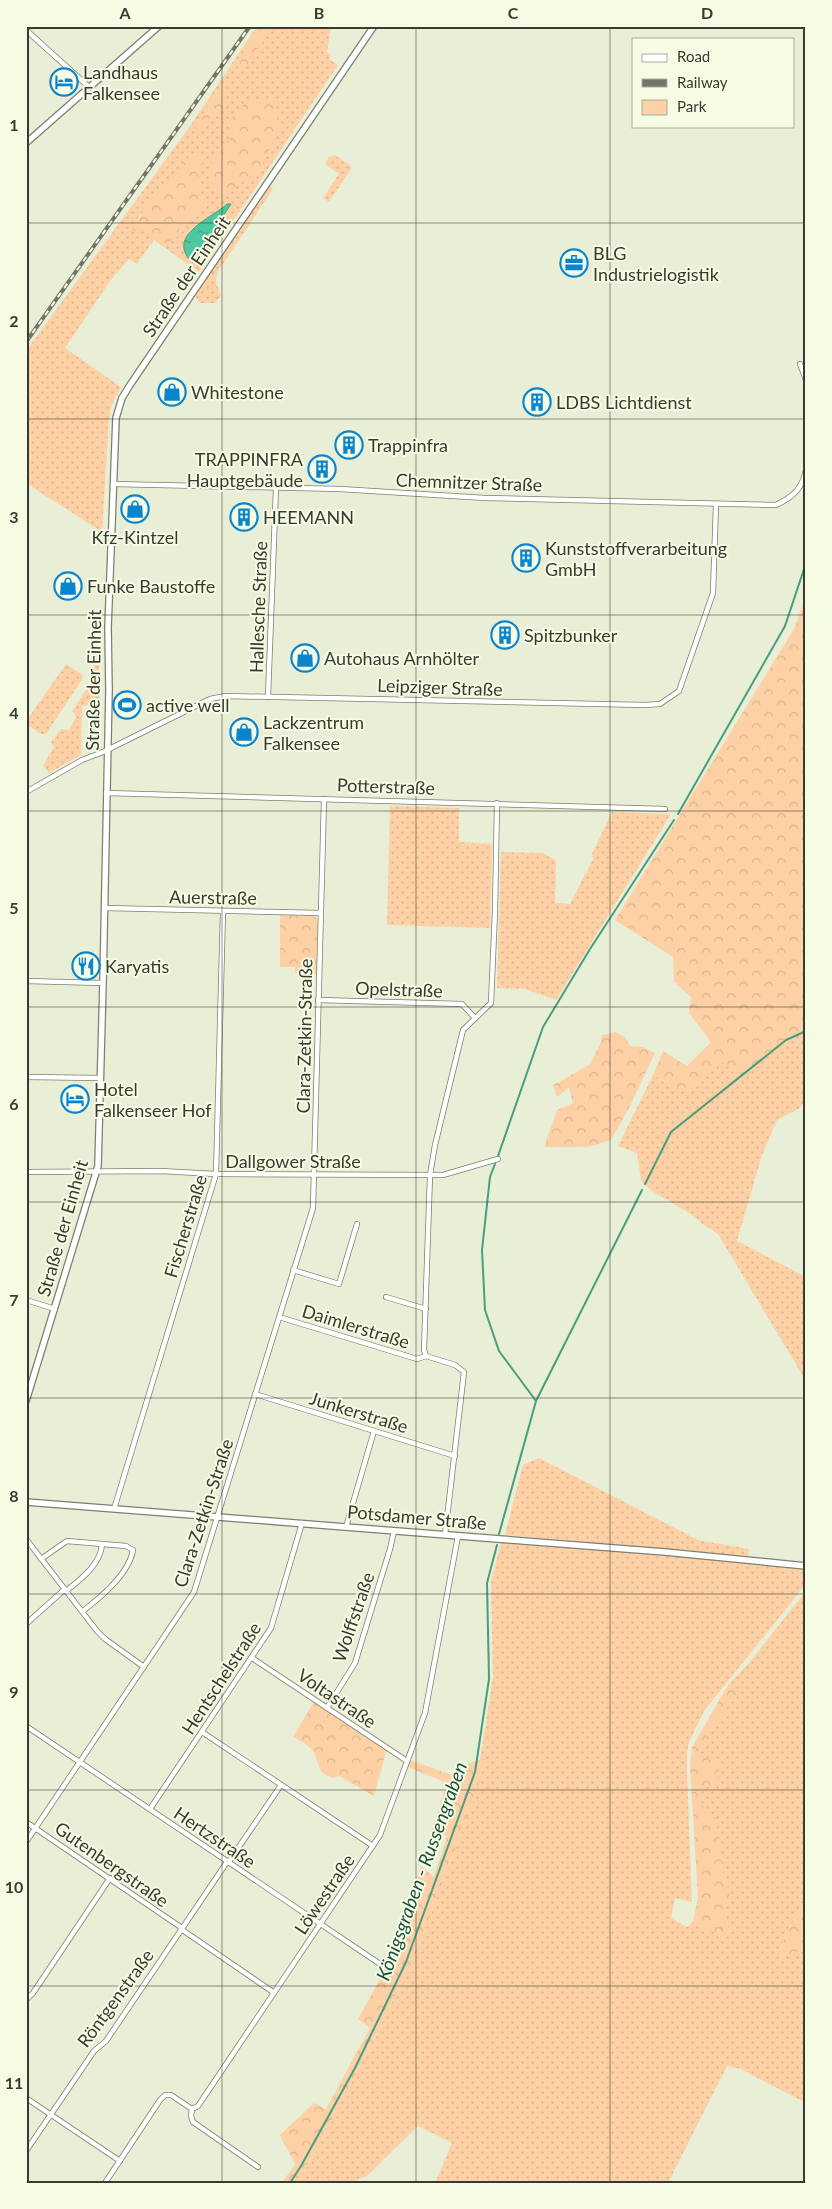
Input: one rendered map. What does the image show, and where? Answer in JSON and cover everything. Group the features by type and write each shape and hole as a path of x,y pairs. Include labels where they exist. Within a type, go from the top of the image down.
{"street":[{"path":"26,143 159,26"},
{"name":"Straße der Einheit","path":"26,1401 96,1173 105,908 112,484 115,428 120,407 126,392 374,26"},
{"path":"26,30 89,87"},
{"path":"800,364 806,380"},
{"name":"Chemnitzer Straße","path":"112,484 340,489 463,497 776,505 794,495 803,483 806,470"},
{"name":"Hallesche Straße","path":"268,697 276,488"},
{"name":"Leipziger Straße","path":"26,792 82,760 210,699 225,696 645,706 660,704 679,691 713,593 716,504"},
{"name":"Potterstraße","path":"106,793 665,808"},
{"name":"Clara-Zetkin-Straße","path":"26,1842 194,1592 313,1208 324,798"},
{"path":"426,1356 430,1175 435,1145 462,1030 491,1003 497,803"},
{"name":"Auerstraße","path":"105,908 320,913"},
{"name":"Fischerstraße","path":"114,1509 216,1174 223,912"},
{"path":"26,981 103,983"},
{"name":"Opelstraße","path":"318,1000 462,1004 474,1017"},
{"path":"26,1077 100,1078"},
{"name":"Dallgower Straße","path":"26,1172 96,1173 160,1171 216,1174 430,1175 454,1173 498,1159"},
{"path":"293,1270 339,1284 357,1224"},
{"path":"386,1297 426,1308"},
{"path":"26,1300 55,1309"},
{"name":"Daimlerstraße","path":"279,1317 417,1359 426,1356 456,1365 464,1372 455,1456"},
{"name":"Junkerstraße","path":"255,1394 455,1456"},
{"path":"346,1527 374,1431"},
{"path":"445,1535 455,1456"},
{"name":"Potsdamer Straße","path":"26,1502 806,1566"},
{"name":"Hentschelstraße","path":"150,1809 252,1658 274,1621 302,1524"},
{"name":"Wolffstraße","path":"327,1708 355,1662 394,1531"},
{"name":"Löwestraße","path":"192,2109 198,2106 380,1835 425,1713 458,1536"},
{"path":"26,1540 104,1639 144,1667"},
{"path":"42,1559 67,1542 130,1547 133,1550 132,1557 107,1592 83,1611"},
{"path":"26,1624 87,1574 101,1552 102,1545"},
{"name":"Voltastraße","path":"252,1658 408,1761"},
{"name":"Hertzstraße","path":"26,1726 389,1970"},
{"path":"202,1732 373,1846"},
{"name":"Röntgenstraße","path":"26,2151 94,2051 106,2041 281,1785"},
{"name":"Gutenbergstraße","path":"26,1822 273,1992"},
{"path":"27,1998 110,1878"},
{"path":"105,2183 165,2095 171,2095 192,2109 191,2116 193,2122 258,2167"},
{"path":"26,2098 120,2161"}],"green space":[{"path":"257,26 331,26 327,52 331,56 329,59 338,65 199,272 154,240 137,264 129,259 110,281 65,348 121,387 112,404 109,417 102,532 26,483 26,351 188,129","holes":["190,156 197,171 203,204 180,228 173,241 142,228 138,218","227,204 184,252 189,231"]},
{"path":"261,27 264,29 263,42 250,59 246,68 236,72 244,51"},
{"path":"220,89 226,94 227,102 220,112 216,109 201,132 194,127"},
{"path":"272,98 281,126 258,173 223,194 211,182 212,160 221,154 223,144 230,139 231,118 246,102"},
{"path":"335,155 350,165 351,169 329,202 323,198 339,174 325,164 329,157"},
{"path":"190,156 200,157 204,164 197,171 203,204 180,228 173,241 162,244 142,229 139,236 132,228 155,196"},
{"path":"269,186 273,189 217,273 216,281 221,296 215,303 201,303 196,298 196,293"},
{"path":"806,597 806,1032 795,1035 737,1077 725,1061 685,1092 653,1075 663,1051 687,1066 711,1042 689,1013 691,997 674,982 673,957 615,920 794,629"},
{"path":"94,654 99,655 99,703 82,706 81,755 49,773 43,766 54,747 51,742 61,729 69,730 76,718 72,711 94,678"},
{"path":"66,664 82,674 83,678 46,734 41,734 26,724 27,720"},
{"path":"390,806 459,808 459,842 492,844 490,928 387,925"},
{"path":"612,812 671,814 556,1000 525,989 497,988 501,852 542,853 556,860 555,903 570,904 593,859 592,854"},
{"path":"280,915 315,916 318,921 317,974 295,973 295,967 280,967"},
{"path":"615,1032 625,1037 630,1046 643,1047 655,1053 628,1110 611,1140 589,1147 544,1147 557,1110 573,1103 569,1087 557,1097 553,1085 591,1064 601,1043 602,1035"},
{"path":"806,1032 806,1099 800,1108 777,1120 762,1155 737,1241 806,1277 806,1381 718,1234 694,1216 652,1191 641,1180 637,1153 618,1146 653,1075 669,1084 725,1061"},
{"path":"539,1458 698,1540 749,1549 748,1556 505,1535 523,1465"},
{"path":"501,1543 690,1557 803,1570 806,1572 805,1585 704,1711 689,1742 687,1773 692,1902 675,1898 671,1918 687,1927 693,1922 729,1936 726,1908 730,1893 723,1878 716,1818 701,1803 700,1753 705,1738 739,1690 728,1685 749,1663 806,1591 806,1897 779,1949 779,1956 801,1952 806,1943 806,2103 740,2069 727,2066 668,2183 435,2183 452,2143 418,2126 367,2176 349,2183 297,2183 317,2149 413,1962 477,1791 484,1759 480,1760 493,1677 491,1581"},
{"path":"728,1685 740,1690 705,1738 700,1753 719,1766 717,1785 702,1788 701,1803 716,1818 723,1878 730,1893 726,1908 729,1937 693,1922 698,1898 690,1766 692,1747"},
{"path":"315,1700 387,1748 374,1796 339,1776 333,1778 325,1774 321,1770 311,1749 293,1737"},
{"path":"484,1759 477,1791 413,1962 317,2149 297,2183 282,2183 295,2164 280,2135 314,2103 326,2109 370,2028 358,2019 382,1975 421,1866 434,1877 447,1836 432,1830 447,1783 408,1767 410,1760 463,1779 469,1763"},
{"path":"806,1897 806,1943 801,1952 779,1956 779,1949"}],"water":[{"path":"227,204 231,204 195,259 189,259 184,250 184,242 188,234"}],"waterway":[{"path":"678,814 785,626 806,563"},
{"path":"498,1156 543,1027 590,949 674,820"},
{"path":"645,1184 671,1132 786,1040 806,1031"},
{"path":"495,1164 490,1177 482,1250 485,1310 499,1351 536,1401"},
{"path":"499,1534 536,1401 642,1190"},
{"name":"Königsgraben - Russengraben","path":"290,2183 355,2068 406,1962 475,1772 489,1679 487,1583 497,1545"}],"railway":[{"path":"26,342 250,26"}],"place":[{"name":"Landhaus Falkensee","path":"64,82"},
{"name":"BLG Industrielogistik","path":"574,263"},
{"name":"Whitestone","path":"172,392"},
{"name":"LDBS Lichtdienst","path":"537,402"},
{"name":"Trappinfra","path":"349,445"},
{"name":"TRAPPINFRA Hauptgebäude","path":"322,469"},
{"name":"Kfz-Kintzel","path":"135,509"},
{"name":"HEEMANN","path":"244,517"},
{"name":"Kunststoffverarbeitung GmbH","path":"526,558"},
{"name":"Funke Baustoffe","path":"68,586"},
{"name":"Spitzbunker","path":"505,635"},
{"name":"Autohaus Arnhölter","path":"305,658"},
{"name":"active well","path":"127,705"},
{"name":"Lackzentrum Falkensee","path":"244,732"},
{"name":"Karyatis","path":"86,966"},
{"name":"Hotel Falkenseer Hof","path":"75,1099"}]}
